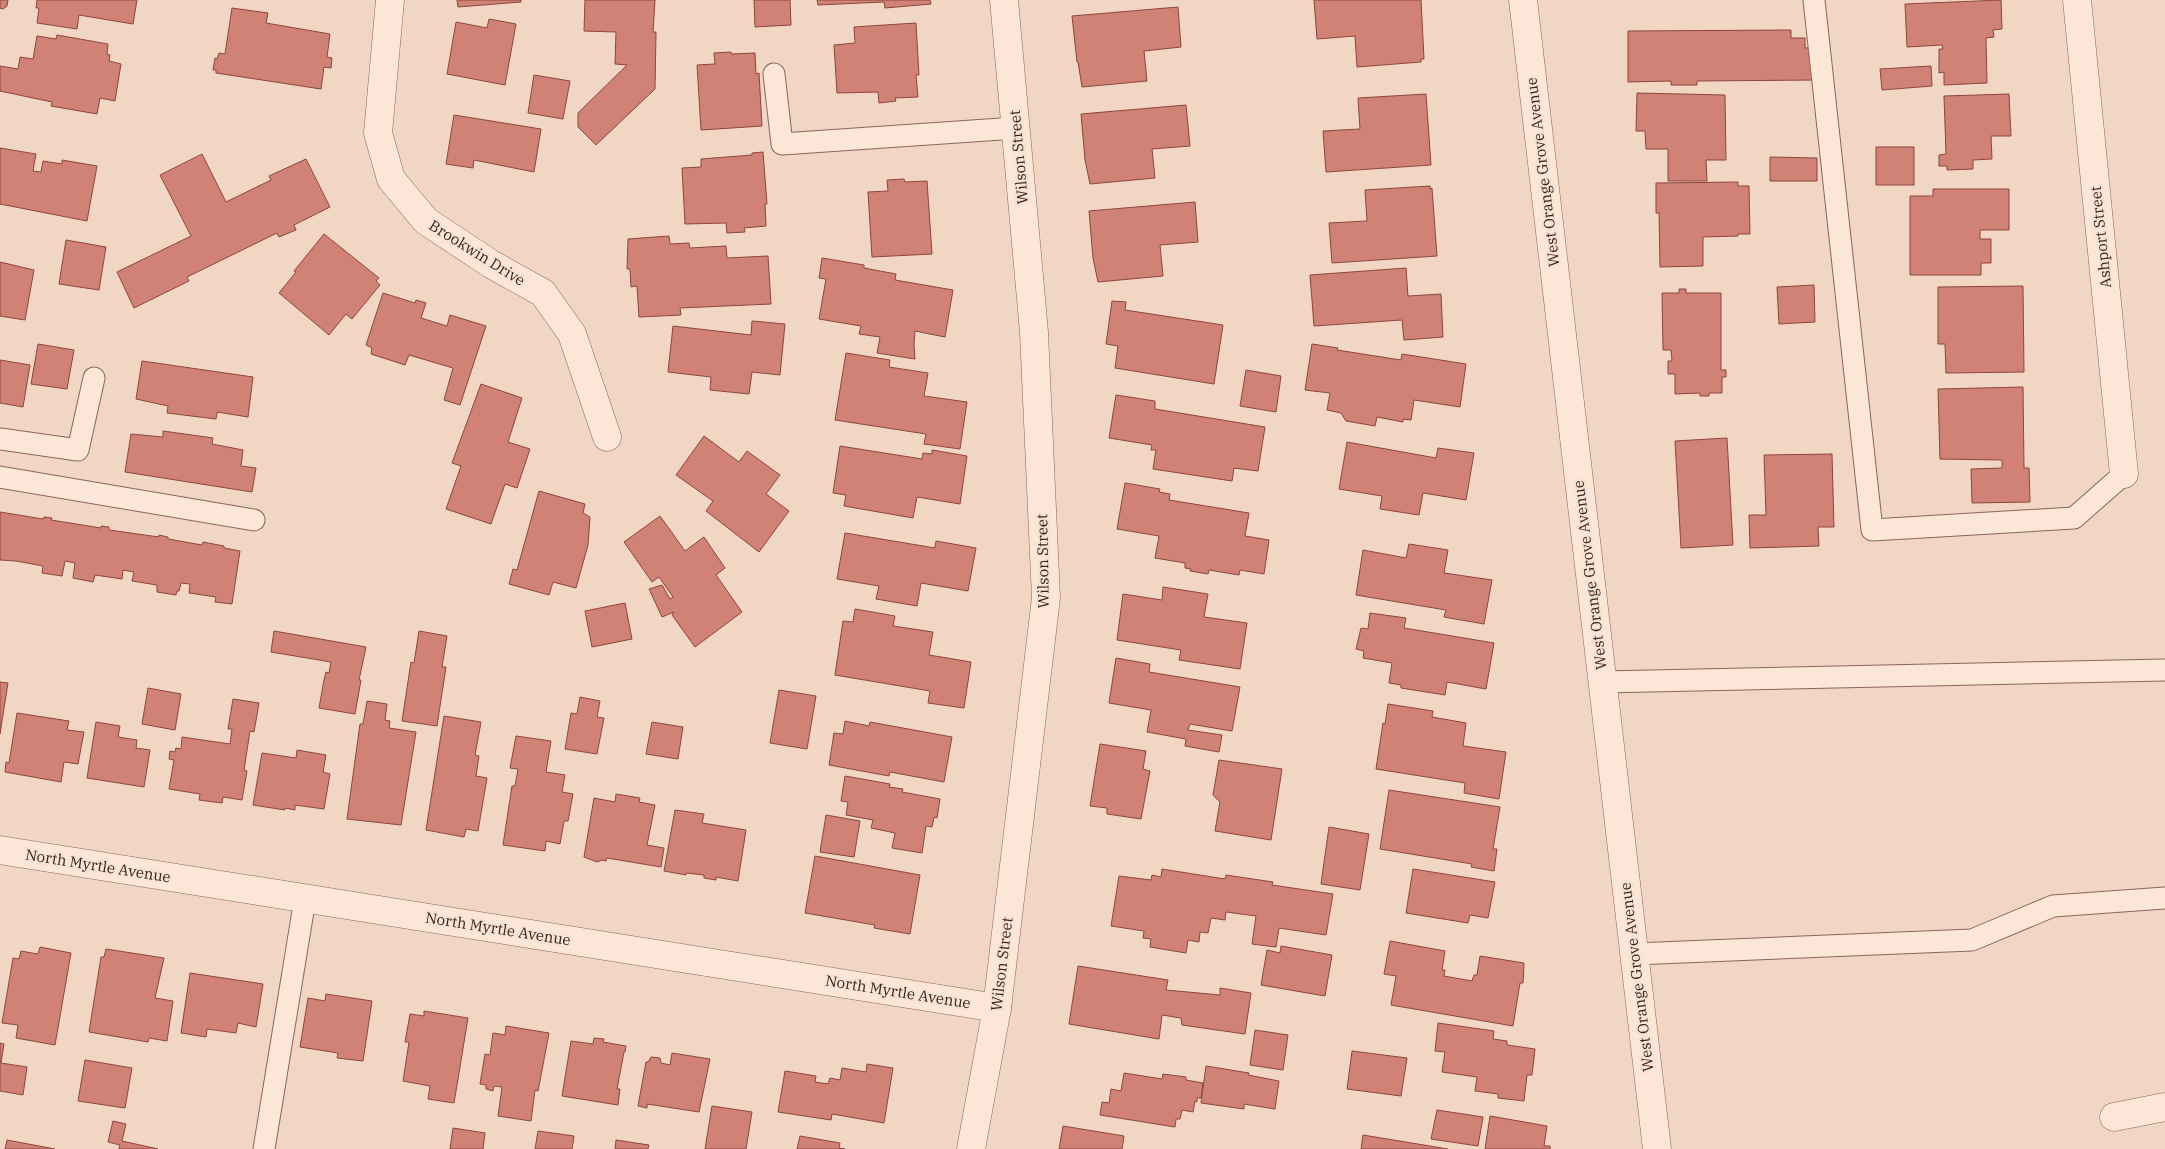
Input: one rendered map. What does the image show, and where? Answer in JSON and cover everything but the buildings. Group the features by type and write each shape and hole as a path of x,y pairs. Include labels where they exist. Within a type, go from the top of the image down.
{"street":[{"name":"Brookwin Drive","path":"390,0 378,133 391,179 426,221 491,264 544,293 572,334 607,437"},
{"name":"Wilson Street","path":"971,1149 997,1008 1046,598 1034,332 1004,0"},
{"name":"West Orange Grove Avenue","path":"1523,0 1657,1149"},
{"name":"Ashport Street","path":"2077,0 2124,474"},
{"name":"North Myrtle Avenue","path":"0,850 997,1008"},
{"path":"2114,1117 2165,1107"}],"lane":[{"path":"1814,0 1872,530 2074,518 2124,474"},
{"path":"774,74 782,144 1016,128"},
{"path":"0,439 78,450 94,378"},
{"path":"0,477 254,520"},
{"path":"1602,682 2165,670"},
{"path":"1634,954 1972,940 2053,906 2165,898"},
{"path":"264,1149 305,899"}]}
